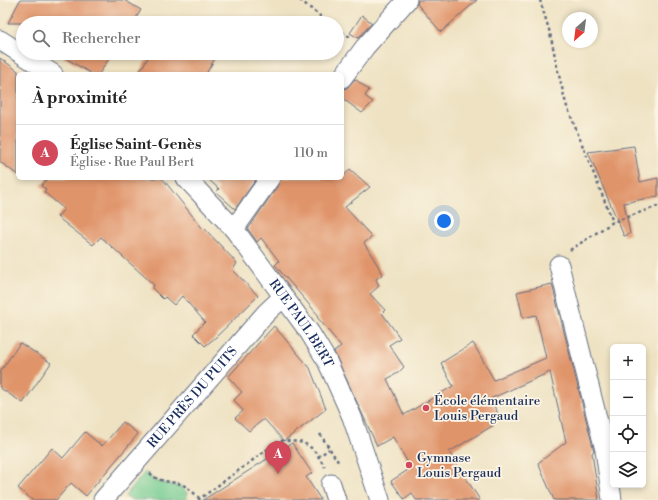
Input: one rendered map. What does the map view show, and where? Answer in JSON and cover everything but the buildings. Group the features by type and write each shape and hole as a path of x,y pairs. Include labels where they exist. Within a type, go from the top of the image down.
{"street":[{"path":"344,75 365,46 407,0"},
{"path":"0,40 16,50"},
{"path":"31,60 50,72"},
{"name":"RUE PAUL BERT","path":"188,180 234,229 310,334 327,361 352,417 379,496"},
{"path":"234,229 269,180"},
{"path":"559,265 600,427 605,450 612,500"},
{"name":"RUE PRÈS DU PUITS","path":"103,500 266,313 283,297"}],"path":[{"path":"300,0 320,16"},
{"path":"540,0 550,33 566,104 613,222"},
{"path":"559,265 569,250 613,222 658,206"},
{"path":"320,434 339,463"},
{"path":"138,460 152,476 166,482 184,485 198,499 279,441 293,441 311,447 325,467 333,492"},
{"path":"318,457 329,449"}],"green space":[{"path":"145,472 155,481 182,487 187,493 186,500 131,500 125,496"}],"place":[{"name":"École élémentaire Louis Pergaud","path":"426,408"},
{"name":"Gymnase Louis Pergaud","path":"409,465"},
{"name":"Église Saint-Genès","path":"278,474"}]}
